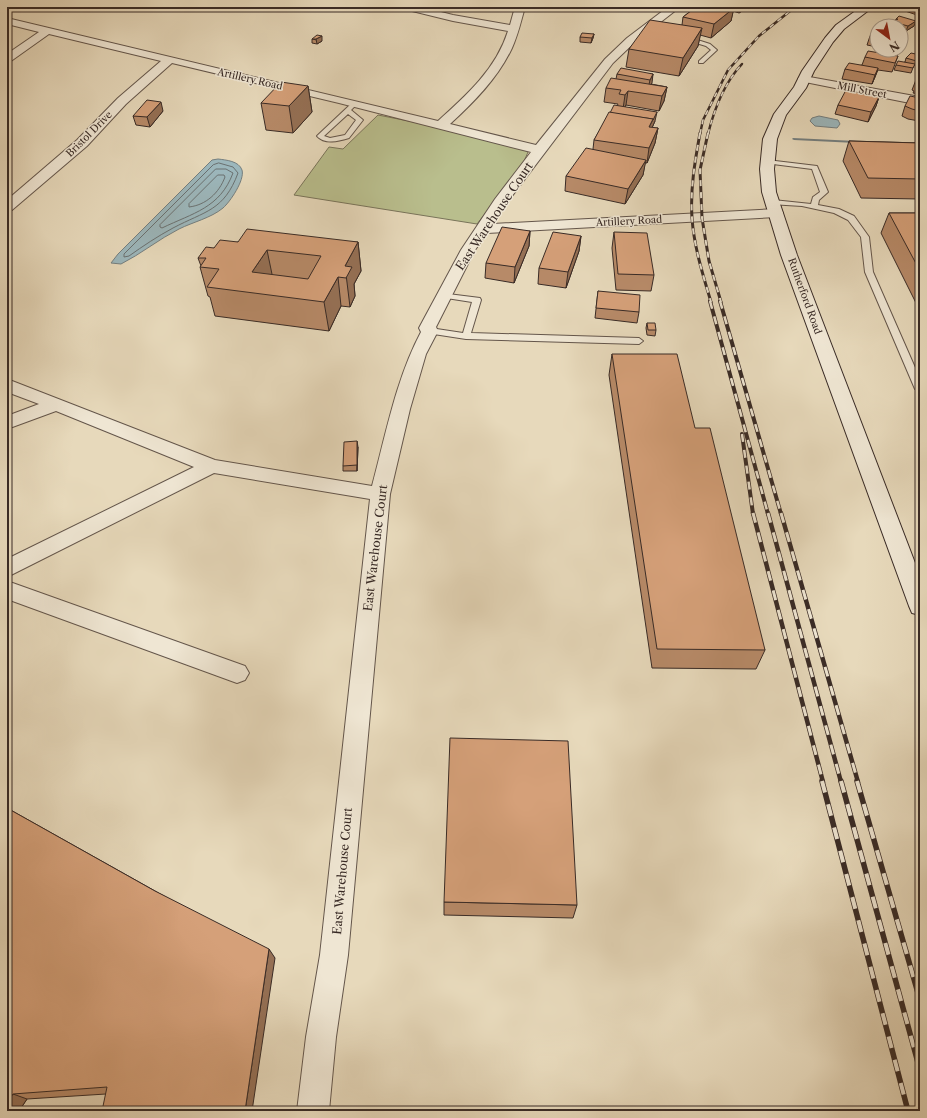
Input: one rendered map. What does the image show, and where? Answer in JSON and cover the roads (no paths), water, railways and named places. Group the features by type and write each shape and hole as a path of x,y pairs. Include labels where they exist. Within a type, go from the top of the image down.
{"street":[{"path":"408,7 453,18 514,29"},
{"path":"441,125 465,103 494,70 507,48 520,7"},
{"name":"East Warehouse Court","path":"314,1111 321,1037 334,955 380,494 401,409 416,361 430,331 427,328 443,295 482,228 539,150 609,61 674,7"},
{"name":"Rutherford Road","path":"868,7 844,24 828,40 804,78 800,88 780,114 770,139 767,162 769,192 789,254 920,606"},
{"name":"Artillery Road","path":"7,21 170,60 351,107 441,125 539,150"},
{"path":"7,59 47,31"},
{"name":"Bristol Drive","path":"7,206 82,143 122,101 170,60"},
{"name":"Mill Street","path":"804,78 920,101"},
{"name":"Artillery Road","path":"482,228 774,208"},
{"path":"7,385 212,466 380,494"},
{"path":"7,423 55,405"},
{"path":"7,569 212,466"},
{"path":"7,590 237,673"}],"lane":[{"path":"679,36 700,41 714,50 701,62"},
{"path":"351,107 360,120 346,137 330,140 321,138 320,136 351,107"},
{"path":"767,162 815,167 824,192 816,199 814,207"},
{"path":"774,208 802,204 836,211 851,218 865,237 869,272 920,389"},
{"path":"443,295 476,300 466,336"},
{"path":"430,331 466,336 639,341"}],"water":[{"path":"819,116 838,120 840,124 837,128 815,126 810,121 812,118"},
{"path":"218,159 235,163 242,170 239,185 233,196 223,208 213,215 184,226 121,264 111,263 118,254 212,160"}],"waterway":[{"path":"794,139 856,142"}],"railway":[{"path":"700,134 703,120 728,70 759,36 795,7"},
{"path":"708,134 713,115 725,88 742,64"},
{"path":"700,133 692,186 692,218 697,250 711,302"},
{"path":"708,133 700,170 702,218 709,261 721,302"},
{"path":"710,301 768,514"},
{"path":"720,301 781,514"},
{"path":"742,434 753,514"},
{"path":"753,513 823,782"},
{"path":"768,513 841,782"},
{"path":"781,513 858,782"},
{"path":"822,781 908,1111"},
{"path":"841,781 920,1070"},
{"path":"857,781 920,1000"}]}
